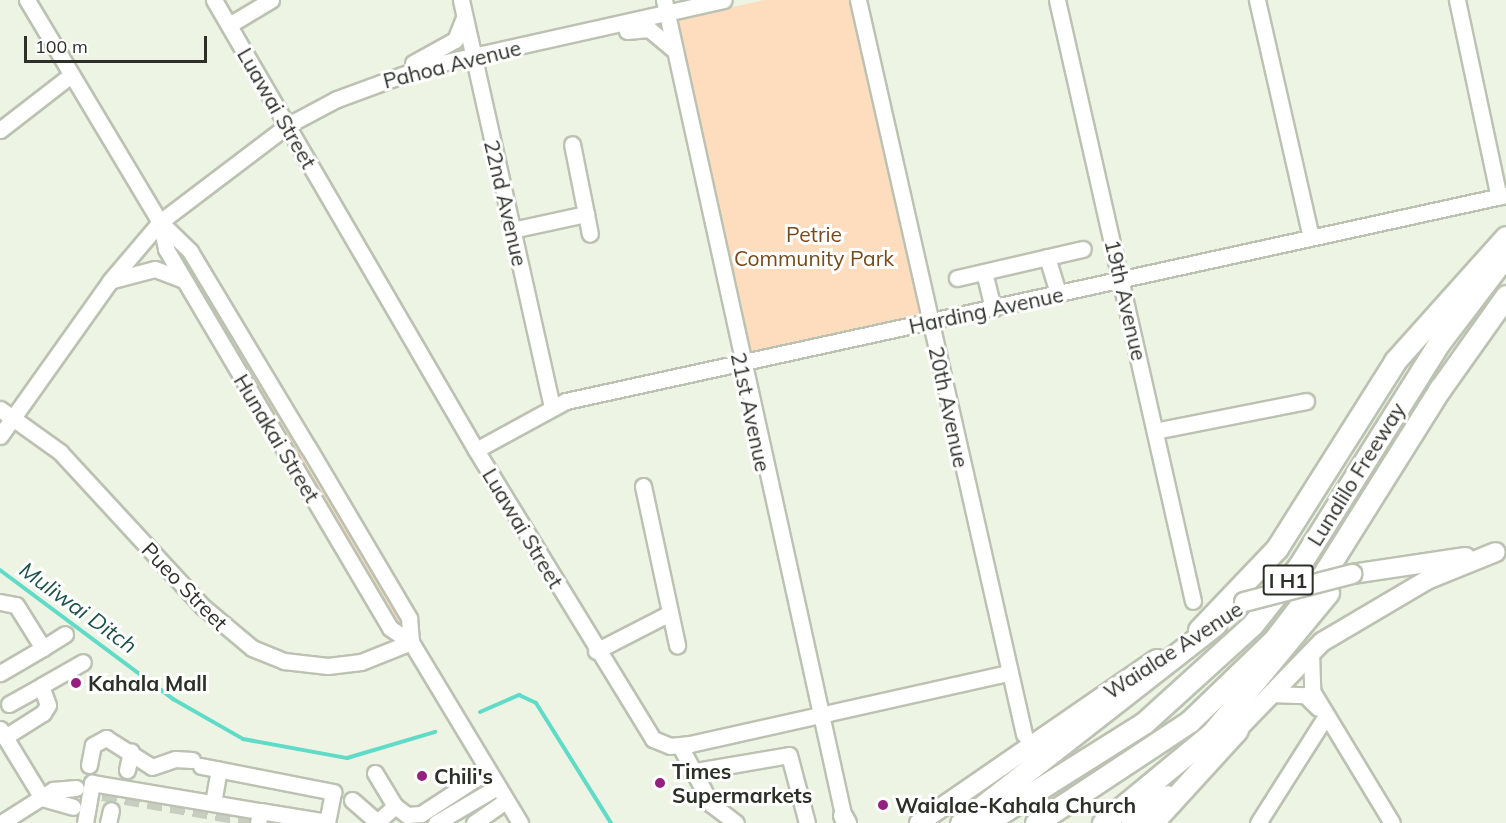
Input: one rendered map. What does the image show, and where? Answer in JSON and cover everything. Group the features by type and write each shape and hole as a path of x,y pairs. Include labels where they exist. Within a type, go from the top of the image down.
{"highway":[{"path":"1199,630 1276,548 1395,361 1506,237"},
{"name":"Lunalilo Freeway","path":"972,821 1144,723 1253,624 1305,557 1439,343 1506,255"},
{"name":"Lunalilo Freeway","path":"1036,823 1160,743 1247,668 1320,580 1506,296"},
{"path":"1103,823 1193,752 1310,620 1367,533 1400,455"},
{"path":"972,821 1165,668 1238,606"},
{"path":"1152,823 1237,730"}],"main road":[{"name":"Waialae Avenue","path":"918,823 1199,630 1238,606 1352,574 1501,551"},
{"name":"Waialae Avenue","path":"1131,823 1237,730 1311,653 1370,610 1501,551"}],"street":[{"name":"Hunakai Street","path":"27,0 160,222 190,251 314,457 409,618 411,642 520,823"},
{"name":"Luawai Street","path":"214,0 476,450 647,733 661,743 680,746"},
{"path":"229,25 271,0"},
{"name":"Pahoa Avenue","path":"0,436 6,413 110,281 160,222 288,125 375,83 577,33 665,6 724,0"},
{"name":"20th Avenue","path":"858,0 1007,674 1024,734"},
{"name":"19th Avenue","path":"1057,0 1193,601"},
{"path":"1257,0 1311,237"},
{"path":"1456,0 1503,196"},
{"name":"21st Avenue","path":"665,6 740,363 818,716 845,821"},
{"path":"375,83 455,40 463,8"},
{"name":"22nd Avenue","path":"463,8 552,406"},
{"path":"577,33 606,35 644,28 675,51"},
{"path":"0,130 71,75"},
{"path":"572,144 590,234"},
{"name":"Harding Avenue","path":"476,450 552,406 1503,196"},
{"path":"512,230 586,214"},
{"name":"Hunakai Street","path":"160,222 166,249 183,280 390,628 411,642"},
{"path":"957,278 1083,249"},
{"path":"1047,257 1058,294"},
{"path":"110,281 146,269 183,280"},
{"path":"984,272 993,309"},
{"path":"1155,431 1306,401"},
{"name":"Pueo Street","path":"6,413 60,452 210,614 252,648 284,660 328,666 362,662 411,642"},
{"path":"643,486 677,645"},
{"path":"0,602 16,605 43,648"},
{"path":"596,651 670,613"},
{"path":"0,673 65,634"},
{"path":"1311,653 1312,691 1392,823"},
{"path":"9,705 83,662"},
{"path":"736,823 711,804 690,772 680,746 1007,674"},
{"path":"41,686 48,705 44,713 3,733 42,798 73,807"},
{"path":"1270,694 1305,695 1326,716"},
{"path":"1258,823 1326,716"},
{"path":"84,823 92,783 213,803 259,817 327,822 333,792 175,759 152,767 130,751 106,738 93,745 89,765"},
{"path":"127,770 130,751"},
{"path":"690,772 789,755 807,823"},
{"path":"213,803 219,770"},
{"path":"375,773 395,806 407,815 421,814 487,771"},
{"path":"436,823 497,787"},
{"path":"1,823 19,819 53,790 76,788"},
{"path":"352,800 376,822 395,806"},
{"path":"474,823 506,801"}],"green space":[{"name":"Petrie Community Park","path":"764,0 851,0 923,317 744,356 675,20"},
{"path":"227,343 243,353 401,620 398,628"}],"waterway":[{"name":"Muliwai Ditch","path":"0,570 173,699 243,739 347,758 435,732"},
{"name":"Muliwai Ditch","path":"480,712 519,695 536,703 611,823"}],"tunnel":[{"path":"80,789 275,823"}],"place":[{"name":"Kahala Mall","path":"76,683"},
{"name":"Chili's","path":"422,776"},
{"name":"Times Supermarkets","path":"660,783"},
{"name":"Waialae-Kahala Church","path":"883,805"}]}
